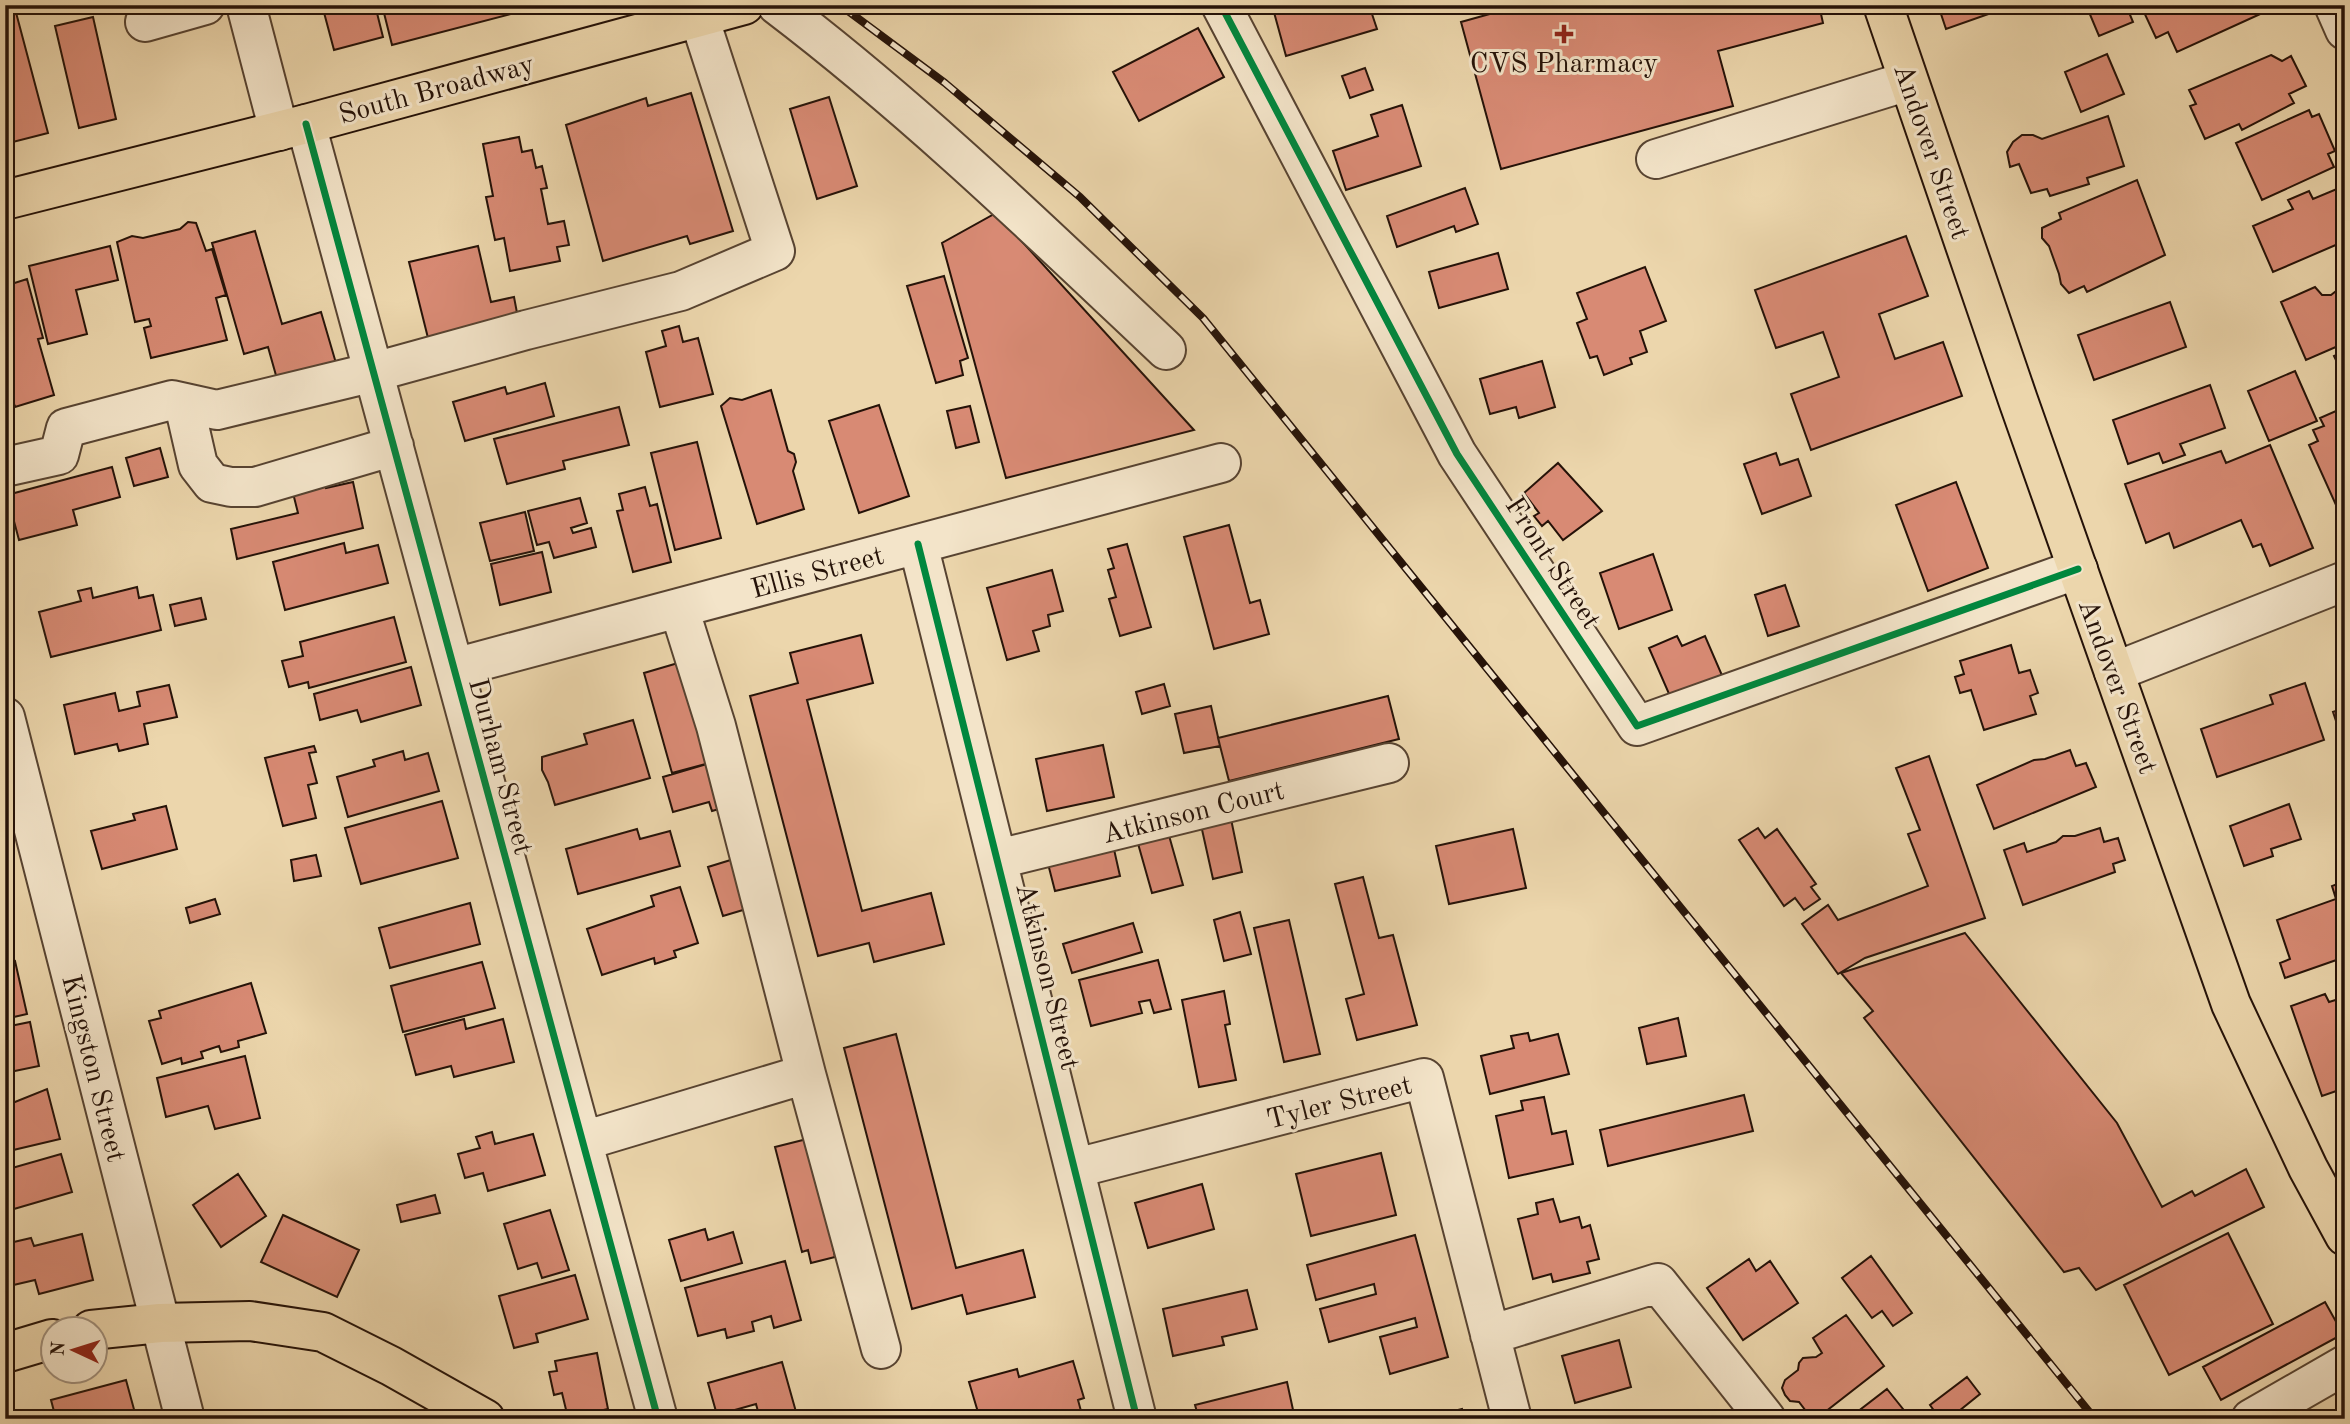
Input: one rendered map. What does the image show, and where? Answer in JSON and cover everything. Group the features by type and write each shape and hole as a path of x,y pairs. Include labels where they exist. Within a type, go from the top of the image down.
{"main road":[{"name":"South Broadway","path":"5,200 292,127 695,11 744,5"},
{"name":"Andover Street","path":"1883,5 2077,569 2231,1004 2308,1168 2345,1236"},
{"path":"108,1328 160,1323 250,1321 323,1332 391,1366 485,1419"},
{"path":"5,1353 38,1343"}],"street":[{"path":"145,22 205,5"},
{"name":"Durham Street","path":"246,5 292,127 374,372 658,1419"},
{"path":"777,5 844,56 956,154 1166,350"},
{"name":"Front Street","path":"1222,5 1457,453 1637,726 2077,569"},
{"path":"2334,5 2345,30"},
{"path":"5,467 59,455 66,428 172,400 217,410 374,372 681,291 775,250 695,11"},
{"path":"1656,159 1909,81"},
{"path":"184,404 198,465 212,483 232,487 255,487 394,446"},
{"name":"Ellis Street","path":"453,668 1222,463"},
{"name":"Atkinson Street","path":"918,544 1137,1419"},
{"path":"2114,672 2345,581"},
{"path":"679,608 716,726 880,1349"},
{"name":"Kingston Street","path":"5,717 185,1419"},
{"name":"Atkinson Court","path":"998,859 1389,763"},
{"path":"583,1141 806,1074"},
{"name":"Tyler Street","path":"1076,1168 1424,1078 1512,1419"},
{"path":"1490,1335 1658,1283 1766,1419"},
{"path":"2251,1419 2345,1365"}],"building":[{"path":"5,5 14,5 48,133 5,144"},
{"path":"322,5 375,5 383,37 334,50"},
{"path":"382,5 533,5 534,8 392,45"},
{"path":"1272,5 1369,5 1377,29 1286,56"},
{"path":"1522,5 1819,5 1823,23 1718,51 1733,106 1501,169 1461,22"},
{"path":"1938,5 2014,5 1946,29"},
{"path":"2086,5 2126,5 2133,22 2099,36"},
{"path":"2148,5 2280,5 2177,52 2168,32 2156,38 2142,8"},
{"path":"93,17 116,119 79,128 55,26"},
{"path":"1198,28 1224,77 1139,121 1113,72"},
{"path":"2107,54 2124,94 2081,112 2065,72"},
{"path":"2271,55 2282,61 2291,56 2306,86 2289,94 2294,103 2242,130 2239,124 2205,139 2190,106 2196,104 2189,90"},
{"path":"1365,68 1373,90 1350,98 1342,76"},
{"path":"691,93 733,231 690,244 687,236 603,261 566,125 646,98 648,106"},
{"path":"829,97 857,186 817,199 790,109"},
{"path":"1402,105 1421,166 1346,190 1333,151 1378,136 1371,115"},
{"path":"2309,110 2312,117 2319,114 2335,151 2328,154 2334,167 2262,200 2236,143"},
{"path":"2108,116 2124,166 2087,178 2089,184 2050,196 2047,189 2031,193 2019,164 2010,167 2007,152 2013,142 2022,135 2033,135 2042,139"},
{"path":"519,137 522,152 532,150 536,168 542,166 547,188 541,189 548,224 564,221 569,245 557,247 560,261 510,271 504,238 495,240 486,197 493,196 483,144"},
{"path":"2137,180 2165,255 2087,292 2084,286 2069,293 2061,284 2049,246 2042,238 2042,228 2061,219 2059,213"},
{"path":"2344,186 2345,241 2273,272 2253,226 2293,209 2288,200 2309,191 2313,199"},
{"path":"1465,188 1478,224 1456,232 1454,226 1397,247 1387,216"},
{"path":"996,213 1194,430 1006,478 942,243"},
{"path":"188,222 196,223 206,251 212,249 226,295 216,298 227,340 151,358 144,328 151,326 149,319 135,322 117,242 132,236 143,238 180,229"},
{"path":"255,231 282,324 321,312 338,370 279,386 268,347 244,354 212,243"},
{"path":"1906,236 1928,296 1879,314 1895,359 1943,342 1962,396 1811,450 1791,394 1839,377 1823,332 1776,348 1755,290"},
{"path":"110,246 118,280 76,290 87,334 48,344 29,266"},
{"path":"478,246 491,302 514,297 518,318 430,346 409,262"},
{"path":"1498,253 1508,289 1439,308 1429,272"},
{"path":"1645,267 1666,321 1640,331 1647,352 1630,358 1632,364 1604,375 1597,356 1590,358 1577,323 1587,319 1577,293"},
{"path":"944,276 968,358 960,361 963,375 936,383 907,286"},
{"path":"27,279 43,338 38,339 54,395 15,407 5,373 5,286"},
{"path":"2345,284 2345,343 2306,360 2281,302 2315,287 2322,295 2331,295"},
{"path":"2170,302 2186,347 2094,380 2078,335"},
{"path":"679,326 683,342 698,338 713,394 660,407 646,352 666,346 662,331"},
{"path":"2345,351 2345,379 2334,356"},
{"path":"1542,361 1555,407 1519,418 1516,407 1490,414 1480,379"},
{"path":"2295,371 2317,421 2269,441 2248,391"},
{"path":"545,383 554,416 465,441 453,402 505,387 507,394"},
{"path":"2210,385 2225,428 2180,444 2185,455 2163,463 2159,453 2128,464 2113,420"},
{"path":"771,390 788,451 794,454 796,462 793,471 804,509 757,524 721,406 730,398 742,400"},
{"path":"879,405 909,496 859,513 829,421"},
{"path":"970,406 979,442 956,448 947,411"},
{"path":"619,407 629,445 563,461 565,469 507,484 494,439"},
{"path":"2345,407 2345,525 2309,445 2318,441 2313,430 2324,426 2320,418"},
{"path":"697,442 721,538 675,550 651,453"},
{"path":"2270,445 2313,548 2270,566 2261,544 2253,547 2241,520 2174,548 2169,533 2146,543 2125,484 2221,451 2226,463"},
{"path":"160,448 168,477 134,486 126,458"},
{"path":"1776,453 1780,465 1798,459 1811,496 1762,514 1744,464"},
{"path":"1558,463 1602,511 1563,540 1548,521 1542,526 1534,516 1539,513 1524,493"},
{"path":"112,467 120,497 73,510 77,525 19,540 7,495"},
{"path":"322,474 326,488 353,482 363,528 237,559 231,529 298,513 290,481"},
{"path":"1956,482 1988,568 1928,591 1896,505"},
{"path":"645,487 650,506 657,504 671,562 633,572 617,511 623,510 619,494"},
{"path":"580,498 587,523 571,528 573,533 591,528 596,547 554,558 549,542 537,545 528,511"},
{"path":"525,512 534,551 490,561 480,523"},
{"path":"1229,525 1250,603 1260,600 1269,634 1214,649 1184,537"},
{"path":"344,543 346,553 378,545 388,583 285,610 273,562"},
{"path":"1127,544 1151,627 1120,636 1109,599 1116,597 1108,570 1114,568 1108,549"},
{"path":"542,552 551,592 500,605 491,564"},
{"path":"1653,554 1672,610 1619,629 1600,573"},
{"path":"1052,570 1063,611 1048,615 1050,626 1033,631 1039,651 1007,660 987,588"},
{"path":"1785,585 1799,626 1768,636 1755,595"},
{"path":"137,587 139,598 153,595 161,630 51,657 39,612 81,601 78,591 91,588 93,598"},
{"path":"201,598 206,619 175,626 170,605"},
{"path":"394,617 406,662 309,688 308,682 289,687 282,661 303,656 300,642"},
{"path":"861,635 873,683 807,700 862,911 931,893 944,944 874,962 869,943 818,956 750,696 798,683 790,653"},
{"path":"1677,636 1682,646 1705,636 1724,680 1673,703 1649,648"},
{"path":"2011,645 2019,673 2030,670 2038,693 2030,696 2036,714 1984,730 1971,690 1960,693 1955,677 1964,674 1960,661"},
{"path":"678,663 713,762 672,773 644,673"},
{"path":"411,667 421,705 361,722 357,710 320,720 314,694"},
{"path":"2305,683 2324,740 2217,777 2201,729 2273,704 2270,695"},
{"path":"1164,684 1170,706 1142,714 1136,692"},
{"path":"169,685 177,717 144,724 148,744 119,751 117,744 75,754 64,705 115,693 119,711 140,706 137,692"},
{"path":"1388,696 1399,739 1229,781 1218,738"},
{"path":"1211,706 1220,746 1184,753 1175,714"},
{"path":"2345,708 2345,735 2341,736 2333,712"},
{"path":"633,720 650,778 555,805 542,770 542,757 587,744 584,734"},
{"path":"1103,745 1114,797 1047,811 1036,759"},
{"path":"314,746 316,752 309,753 317,783 308,785 316,818 283,826 265,758"},
{"path":"2070,750 2076,766 2086,763 2096,787 1994,829 1977,785 2034,760"},
{"path":"403,751 405,760 428,753 439,791 348,817 337,777 375,766 373,760"},
{"path":"1929,756 1985,918 1865,958 1838,974 1802,924 1828,905 1838,920 1928,886 1908,834 1920,830 1896,768"},
{"path":"717,761 730,806 712,811 709,802 673,812 663,777"},
{"path":"442,801 458,858 361,884 345,828"},
{"path":"2289,804 2301,839 2271,849 2273,856 2244,866 2230,826"},
{"path":"166,806 177,849 102,869 91,831 135,820 133,814"},
{"path":"1231,819 1242,872 1213,879 1201,825"},
{"path":"1758,828 1765,838 1777,829 1816,884 1811,887 1820,899 1804,910 1795,898 1784,906 1739,840"},
{"path":"2100,828 2104,842 2118,838 2125,860 2113,864 2115,872 2023,905 2004,850 2024,843 2027,852 2056,842 2063,836 2075,836"},
{"path":"637,829 640,839 670,831 680,866 578,894 566,849"},
{"path":"1513,829 1526,888 1449,904 1436,846"},
{"path":"1168,832 1183,885 1152,893 1137,840"},
{"path":"1111,836 1120,876 1055,891 1045,852"},
{"path":"316,855 321,876 294,881 291,860"},
{"path":"737,858 753,907 723,916 708,867"},
{"path":"1363,877 1379,938 1393,935 1417,1025 1357,1040 1346,999 1364,994 1335,884"},
{"path":"2345,881 2345,957 2285,978 2280,963 2290,959 2277,920 2336,899 2332,886"},
{"path":"680,887 698,943 674,951 676,957 655,964 654,958 602,975 587,929 654,906 651,896"},
{"path":"215,899 220,914 190,923 186,908"},
{"path":"470,903 480,944 390,968 379,928"},
{"path":"1240,912 1251,954 1224,961 1214,920"},
{"path":"1289,920 1320,1054 1284,1062 1254,928"},
{"path":"1133,923 1142,952 1072,973 1063,944"},
{"path":"1965,933 2117,1123 2162,1207 2192,1191 2195,1196 2246,1169 2264,1207 2096,1290 2079,1268 2064,1272 1864,1018 1873,1011 1841,973"},
{"path":"1158,960 1171,1009 1154,1013 1150,1000 1139,1002 1142,1013 1091,1026 1079,980"},
{"path":"15,961 27,1014 5,1019 5,964"},
{"path":"482,962 495,1008 403,1032 391,986"},
{"path":"251,983 266,1033 238,1041 239,1047 221,1052 219,1046 201,1052 203,1058 182,1064 181,1058 162,1064 149,1021 161,1018 159,1011"},
{"path":"1224,991 1230,1024 1225,1025 1236,1080 1199,1087 1182,1000"},
{"path":"2325,994 2329,1002 2345,997 2345,1088 2322,1096 2291,1006"},
{"path":"1678,1018 1686,1056 1647,1064 1639,1028"},
{"path":"464,1019 466,1029 503,1019 514,1062 454,1077 451,1066 416,1075 405,1035"},
{"path":"30,1022 39,1066 5,1073 5,1027"},
{"path":"1528,1033 1530,1041 1558,1034 1569,1074 1490,1094 1481,1056 1514,1048 1511,1036"},
{"path":"896,1034 956,1268 1023,1250 1035,1297 967,1314 962,1295 912,1309 844,1048"},
{"path":"245,1056 260,1118 215,1129 208,1106 166,1117 157,1078"},
{"path":"47,1089 60,1139 9,1151 5,1136 5,1106"},
{"path":"1744,1095 1753,1131 1608,1166 1600,1130"},
{"path":"1544,1097 1552,1134 1566,1131 1573,1164 1509,1178 1496,1116 1523,1110 1521,1101"},
{"path":"492,1132 495,1144 533,1134 545,1175 488,1191 483,1173 465,1178 458,1154 480,1148 476,1137"},
{"path":"811,1138 837,1241 832,1242 835,1257 811,1263 808,1250 802,1252 775,1147"},
{"path":"1381,1153 1396,1215 1311,1236 1296,1174"},
{"path":"61,1154 72,1192 14,1209 5,1170"},
{"path":"238,1174 266,1216 221,1247 193,1205"},
{"path":"1202,1184 1214,1229 1148,1248 1135,1203"},
{"path":"435,1195 440,1213 401,1222 397,1205"},
{"path":"1553,1199 1560,1222 1579,1217 1582,1228 1590,1225 1599,1259 1587,1262 1590,1273 1553,1282 1551,1274 1533,1279 1518,1219 1538,1214 1536,1203"},
{"path":"550,1210 569,1270 542,1278 537,1263 518,1269 504,1224"},
{"path":"283,1215 359,1250 337,1297 261,1262"},
{"path":"705,1229 708,1240 733,1232 742,1263 681,1281 669,1240"},
{"path":"2228,1233 2273,1324 2169,1375 2124,1285"},
{"path":"82,1234 93,1280 39,1294 35,1280 5,1287 5,1244 31,1238 34,1246"},
{"path":"1415,1235 1448,1357 1390,1374 1380,1337 1417,1327 1415,1318 1329,1342 1320,1309 1376,1294 1374,1284 1316,1300 1307,1265"},
{"path":"1871,1256 1912,1313 1893,1326 1882,1311 1872,1318 1842,1278"},
{"path":"1749,1259 1756,1271 1770,1261 1798,1303 1743,1340 1707,1288"},
{"path":"785,1261 801,1320 774,1328 771,1316 752,1322 754,1331 727,1338 725,1329 698,1336 685,1288"},
{"path":"575,1275 588,1319 536,1334 538,1342 514,1348 499,1296"},
{"path":"1247,1290 1257,1329 1222,1337 1224,1345 1173,1356 1163,1309"},
{"path":"2325,1302 2343,1334 2221,1400 2203,1367"},
{"path":"1846,1315 1884,1366 1816,1419 1812,1419 1799,1402 1790,1401 1782,1388 1785,1380 1798,1370 1803,1358 1816,1357 1822,1353 1813,1338"},
{"path":"1619,1340 1631,1387 1575,1403 1562,1356"},
{"path":"597,1353 608,1409 568,1418 562,1393 554,1395 549,1372 557,1371 555,1361"},
{"path":"1073,1361 1084,1398 1078,1400 1081,1411 1056,1419 980,1419 969,1382 1017,1369 1019,1377"},
{"path":"782,1362 798,1419 760,1419 756,1404 717,1415 708,1383"},
{"path":"1967,1377 1980,1394 1949,1419 1940,1419 1930,1405"},
{"path":"126,1380 135,1413 116,1419 56,1419 51,1400"},
{"path":"1287,1382 1295,1419 1199,1419 1195,1405"},
{"path":"1887,1389 1911,1419 1848,1419"},
{"path":"1462,1409 1464,1419 1422,1419"}],"railway":[{"path":"840,5 945,83 1080,197 1203,318 2095,1419"}],"cycle path":[{"path":"1221,5 1457,454 1637,726 2078,569"},
{"path":"306,124 658,1419"},
{"path":"918,544 1137,1419"}],"place":[{"name":"CVS Pharmacy","path":"1564,34"}]}
